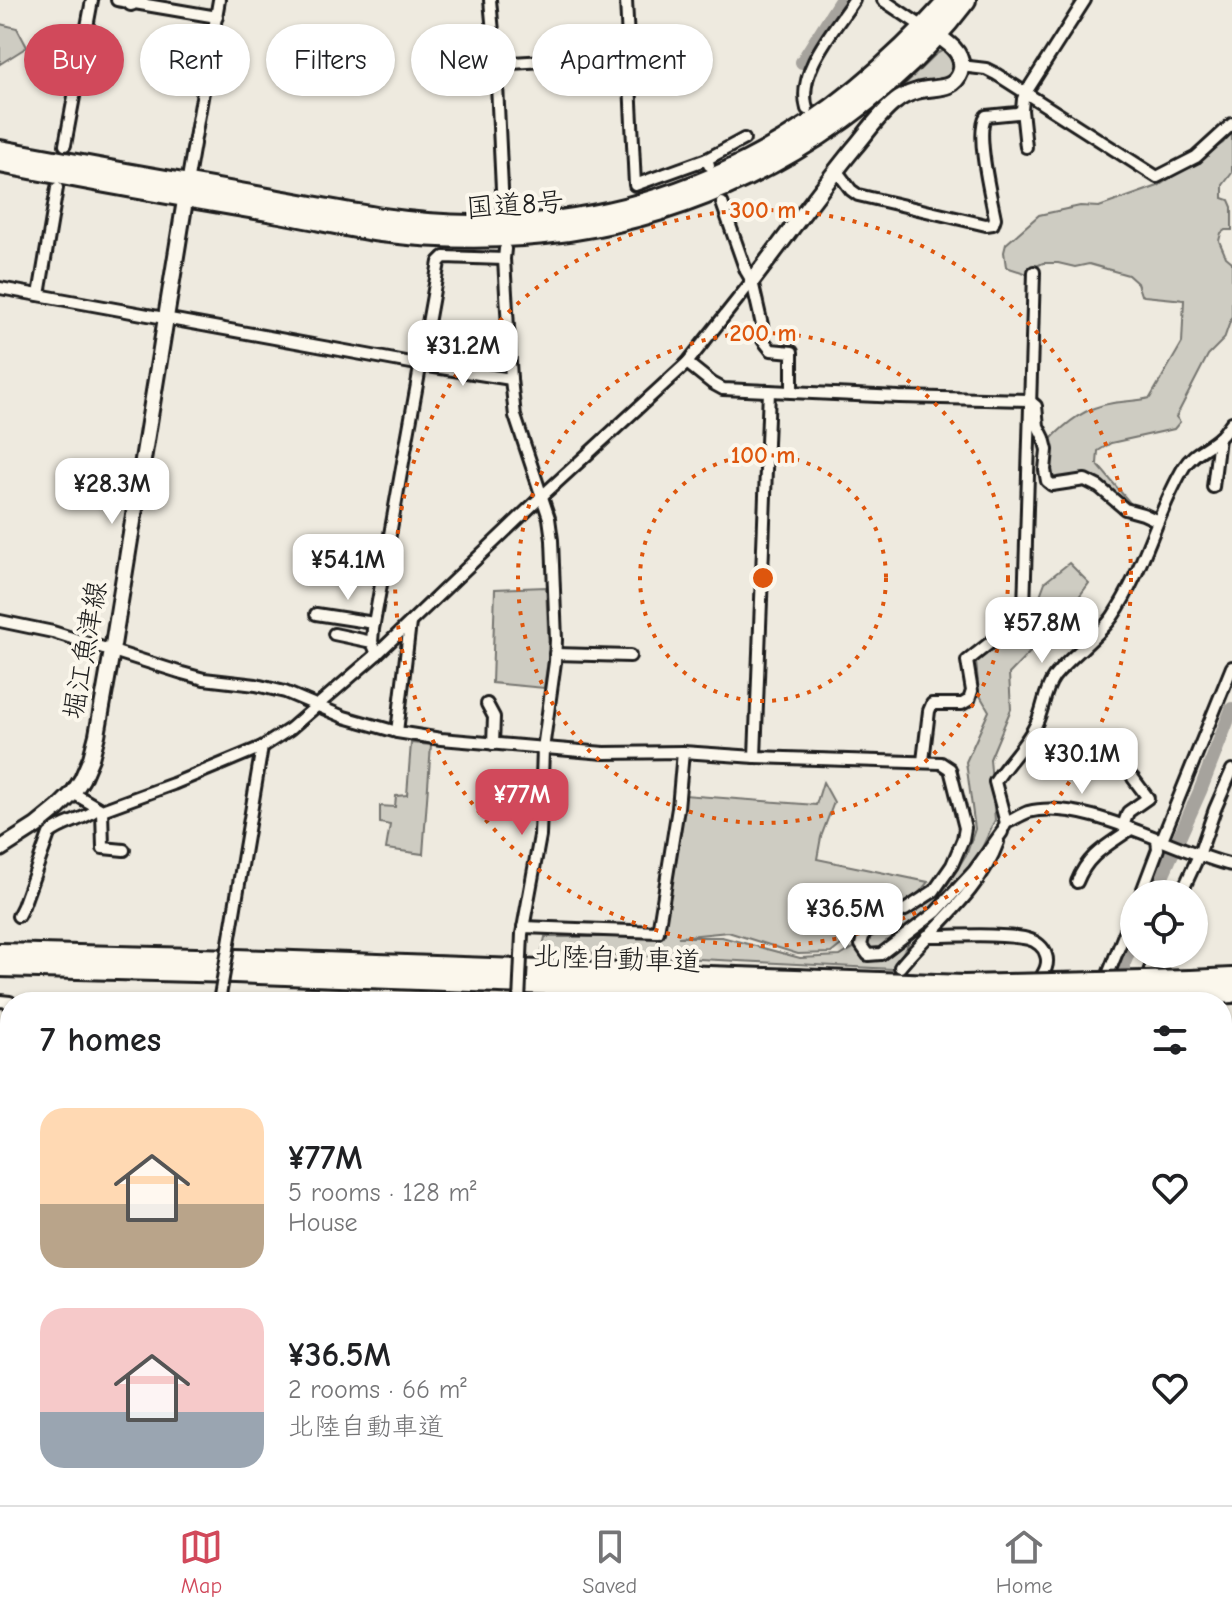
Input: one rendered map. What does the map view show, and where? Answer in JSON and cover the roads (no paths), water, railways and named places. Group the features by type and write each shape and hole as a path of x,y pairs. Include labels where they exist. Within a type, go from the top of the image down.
{"highway":[{"name":"国道8号","path":"930,31 949,0"},
{"name":"国道8号","path":"0,163 363,215 457,225 554,221 640,204 691,188 779,145 830,111 966,0"},
{"name":"国道8号","path":"0,150 187,191"},
{"name":"北陸自動車道","path":"0,953 266,960 982,992"},
{"name":"北陸自動車道","path":"0,967 281,974 745,992"},
{"name":"北陸自動車道","path":"942,992 1232,978"}],"main road":[{"path":"752,281 881,115 896,101 919,90 947,86 959,76 959,55 946,41 930,31"},
{"name":"堀江魚津線","path":"0,849 36,826 73,793 91,758 112,651 187,191"}],"street":[{"path":"65,145 92,0"},
{"path":"187,191 219,0"},
{"path":"490,0 492,24"},
{"path":"626,0 627,24"},
{"path":"807,109 804,100 810,68 854,0"},
{"path":"883,0 930,31"},
{"path":"1026,147 1022,110 1025,94 1085,0"},
{"path":"127,1 217,17"},
{"path":"961,66 986,69 1157,177 1196,157 1232,124"},
{"path":"498,96 503,210"},
{"path":"631,96 635,185 708,162 744,139"},
{"path":"836,170 858,195 986,225 993,224 995,218 984,156 983,122 986,116 1022,110"},
{"path":"39,295 57,188"},
{"path":"722,203 752,281 763,340 771,350 792,352 792,392"},
{"path":"377,654 372,642 374,623 439,262 444,257 505,254 515,416 549,518 552,540 555,654 543,749 540,836 522,930 519,992"},
{"path":"923,761 932,704 962,704 969,700 972,691 967,661 1020,619 1024,609 1034,272"},
{"path":"18,916 49,834 54,829 262,747 290,729 377,654 687,363 752,281"},
{"path":"0,288 511,379"},
{"path":"687,363 723,389 1029,400 1036,406 1038,426 1047,450 1047,481 1052,485 1085,480 1099,487 1125,509 1158,521"},
{"path":"755,757 769,391"},
{"path":"900,967 971,890 994,855 1004,828 995,782 1038,720 1047,689 1056,675 1111,619 1128,591 1185,465 1196,452 1219,438 1232,422"},
{"path":"1213,487 1219,438"},
{"path":"316,614 374,623"},
{"path":"0,621 53,632 204,679 285,692 344,717 397,732 441,739 604,753 683,752 941,763 950,769 965,828 963,839 952,865 934,891 905,910 876,923 864,933 861,945 868,955 881,954 936,912 974,871 1004,828 1025,813 1070,811 1101,818 1232,865"},
{"path":"397,732 410,623"},
{"path":"334,634 372,642"},
{"path":"555,654 630,656"},
{"path":"1158,840 1163,837 1232,667"},
{"path":"487,704 494,717 493,744"},
{"path":"221,992 262,747"},
{"path":"522,930 658,932 678,808 683,752"},
{"path":"1187,880 1232,770"},
{"path":"1077,882 1090,859 1127,828 1128,812 1148,798 1133,778"},
{"path":"73,793 100,810"},
{"path":"100,810 103,848 124,850"},
{"path":"1146,880 1158,849 1158,840"},
{"path":"927,936 1029,940 1040,946 1046,955 1047,966 1033,992"},
{"path":"1101,992 1120,945"},
{"path":"1142,992 1151,968"}],"waterway":[{"path":"802,62 841,0"},
{"path":"1160,880 1232,709"},
{"path":"1120,990 1123,968"}]}
